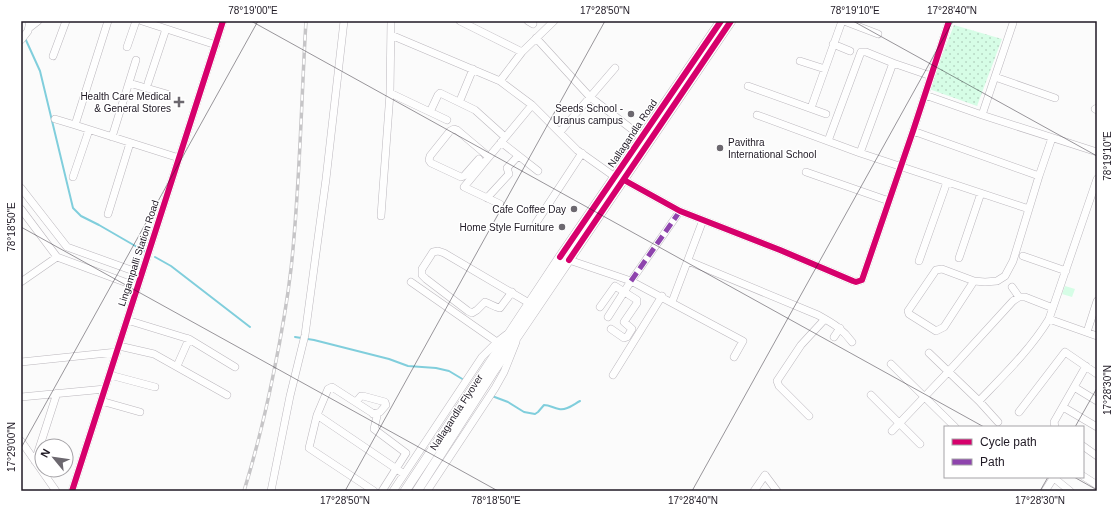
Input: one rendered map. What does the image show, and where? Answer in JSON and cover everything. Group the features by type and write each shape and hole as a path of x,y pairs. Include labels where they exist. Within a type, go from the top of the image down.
{"main road":[{"name":"Nallagandla Road","path":"513,335 529,303 721,21"},
{"name":"Nallagandla Road","path":"513,335 569,260 731,21"},
{"name":"Nallagandla Flyover","path":"405,491 513,335"},
{"name":"Nallagandla Flyover","path":"417,491 489,370"}],"street":[{"path":"21,40 29,27 38,21"},
{"path":"53,56 66,21"},
{"path":"75,125 108,21"},
{"path":"127,47 136,21"},
{"path":"142,21 216,45"},
{"name":"Lingampalli Station Road","path":"72,491 223,21"},
{"path":"271,491 290,396 303,343 326,178 344,21"},
{"path":"381,216 390,93 391,21"},
{"path":"460,21 522,52"},
{"path":"500,81 522,52 554,21"},
{"path":"811,108 833,44 843,21 878,34"},
{"path":"624,180 680,211 780,250 856,282 862,280 949,21"},
{"path":"982,115 1013,23"},
{"path":"148,83 166,29"},
{"path":"391,35 500,81 532,105 582,154 615,177"},
{"path":"536,38 590,97 642,138"},
{"path":"833,44 850,51"},
{"path":"828,141 861,52 866,52 931,76"},
{"path":"112,137 136,60"},
{"path":"800,61 825,69"},
{"path":"860,152 893,63"},
{"path":"560,132 615,68"},
{"path":"461,98 473,69"},
{"path":"995,77 1054,98"},
{"path":"129,83 167,94"},
{"path":"748,86 826,114"},
{"path":"390,93 447,120"},
{"path":"430,112 440,93 475,110 518,156 538,171"},
{"path":"925,95 1097,152"},
{"path":"483,158 457,130 454,129 450,131 430,156 429,160 431,163 461,177 464,176 503,140 532,105"},
{"path":"758,115 828,141 1029,209"},
{"path":"55,119 178,158"},
{"path":"73,177 89,130"},
{"path":"913,131 1039,176"},
{"path":"974,281 944,327 940,330 936,331 908,314 908,311 932,273 936,270 942,269 974,281 985,282 996,281 1005,276 1013,262 1052,138"},
{"path":"108,214 130,143"},
{"path":"536,223 582,154"},
{"path":"488,198 509,174 507,168 518,156"},
{"path":"483,158 464,187 500,204"},
{"path":"806,172 889,201"},
{"path":"979,401 1038,337 1049,319 1094,198 1097,179"},
{"path":"919,261 947,182"},
{"path":"21,188 67,247 142,274"},
{"path":"959,258 981,193"},
{"path":"21,209 57,257 138,286"},
{"path":"608,317 631,281 680,211"},
{"path":"672,302 703,220"},
{"path":"512,292 500,308 485,302 477,310 472,312 468,311 426,279 422,275 422,269 434,252 438,251 450,256 512,292 529,303"},
{"path":"1022,256 1066,271"},
{"path":"21,282 57,257"},
{"path":"569,260 631,281 743,340 734,358"},
{"path":"688,260 825,319 845,332 852,342"},
{"path":"411,282 497,342"},
{"path":"600,307 615,286 637,300 637,303 624,322 632,330 627,337 625,338 611,330"},
{"path":"1012,287 1019,297"},
{"path":"613,375 662,296"},
{"path":"892,431 1013,301 1019,297 1026,297 1053,308"},
{"path":"1087,332 1097,301"},
{"path":"809,416 777,383 778,379 801,345 825,319"},
{"path":"1049,319 1097,336"},
{"path":"127,320 189,339 234,367"},
{"path":"834,337 840,328"},
{"path":"393,491 482,358 497,342 513,335"},
{"path":"427,491 494,388 509,360 513,335"},
{"path":"177,366 189,339"},
{"path":"21,362 118,349 154,354 227,395"},
{"path":"1019,412 1065,352 1097,374"},
{"path":"929,353 949,371 998,422"},
{"path":"891,364 954,426"},
{"path":"1055,426 1054,422 1086,366"},
{"path":"110,374 155,387"},
{"path":"374,491 309,448 317,414 328,389 332,387 377,416 374,429 414,459"},
{"path":"1074,387 1097,401"},
{"path":"21,397 105,389"},
{"path":"43,438 57,394"},
{"path":"871,395 920,444"},
{"path":"356,402 361,396 385,402 386,405 380,412 373,414"},
{"path":"101,401 140,412"},
{"path":"1063,407 1097,427"},
{"path":"317,414 404,474"},
{"path":"21,440 34,460"},
{"path":"1084,447 1097,456"},
{"path":"382,491 406,453"},
{"path":"754,491 765,475 776,491"},
{"path":"1084,477 1097,485"},
{"path":"47,478 56,491"},
{"path":"1045,491 1053,478"},
{"path":"1055,478 1070,491"}],"green space":[{"path":"954,25 1002,39 977,106 929,89"},
{"path":"1065,286 1075,289 1072,297 1062,294"}],"waterway":[{"path":"25,38 40,71 73,208 81,216 144,251"},
{"path":"155,257 171,266 250,327"},
{"path":"295,337 314,340 389,359 408,366 436,368 449,371 464,380"},
{"path":"492,396 508,402 524,412 535,414 544,405 562,409 580,401"}],"railway":[{"path":"244,491 257,446 271,386 286,307 294,238 306,21"}],"marked path":[{"path":"631,281 680,211"}],"cycle path":[{"path":"72,491 223,21"},
{"path":"560,257 721,21"},
{"path":"569,260 731,21"},
{"path":"624,180 680,211 780,250 853,281 856,282 862,280 949,21"}],"place":[{"name":"Health Care Medical & General Stores","path":"179,102"},
{"name":"Seeds School - Uranus campus","path":"631,114"},
{"name":"Pavithra International School","path":"720,148"},
{"name":"Cafe Coffee Day","path":"574,209"},
{"name":"Home Style Furniture","path":"562,227"}]}
